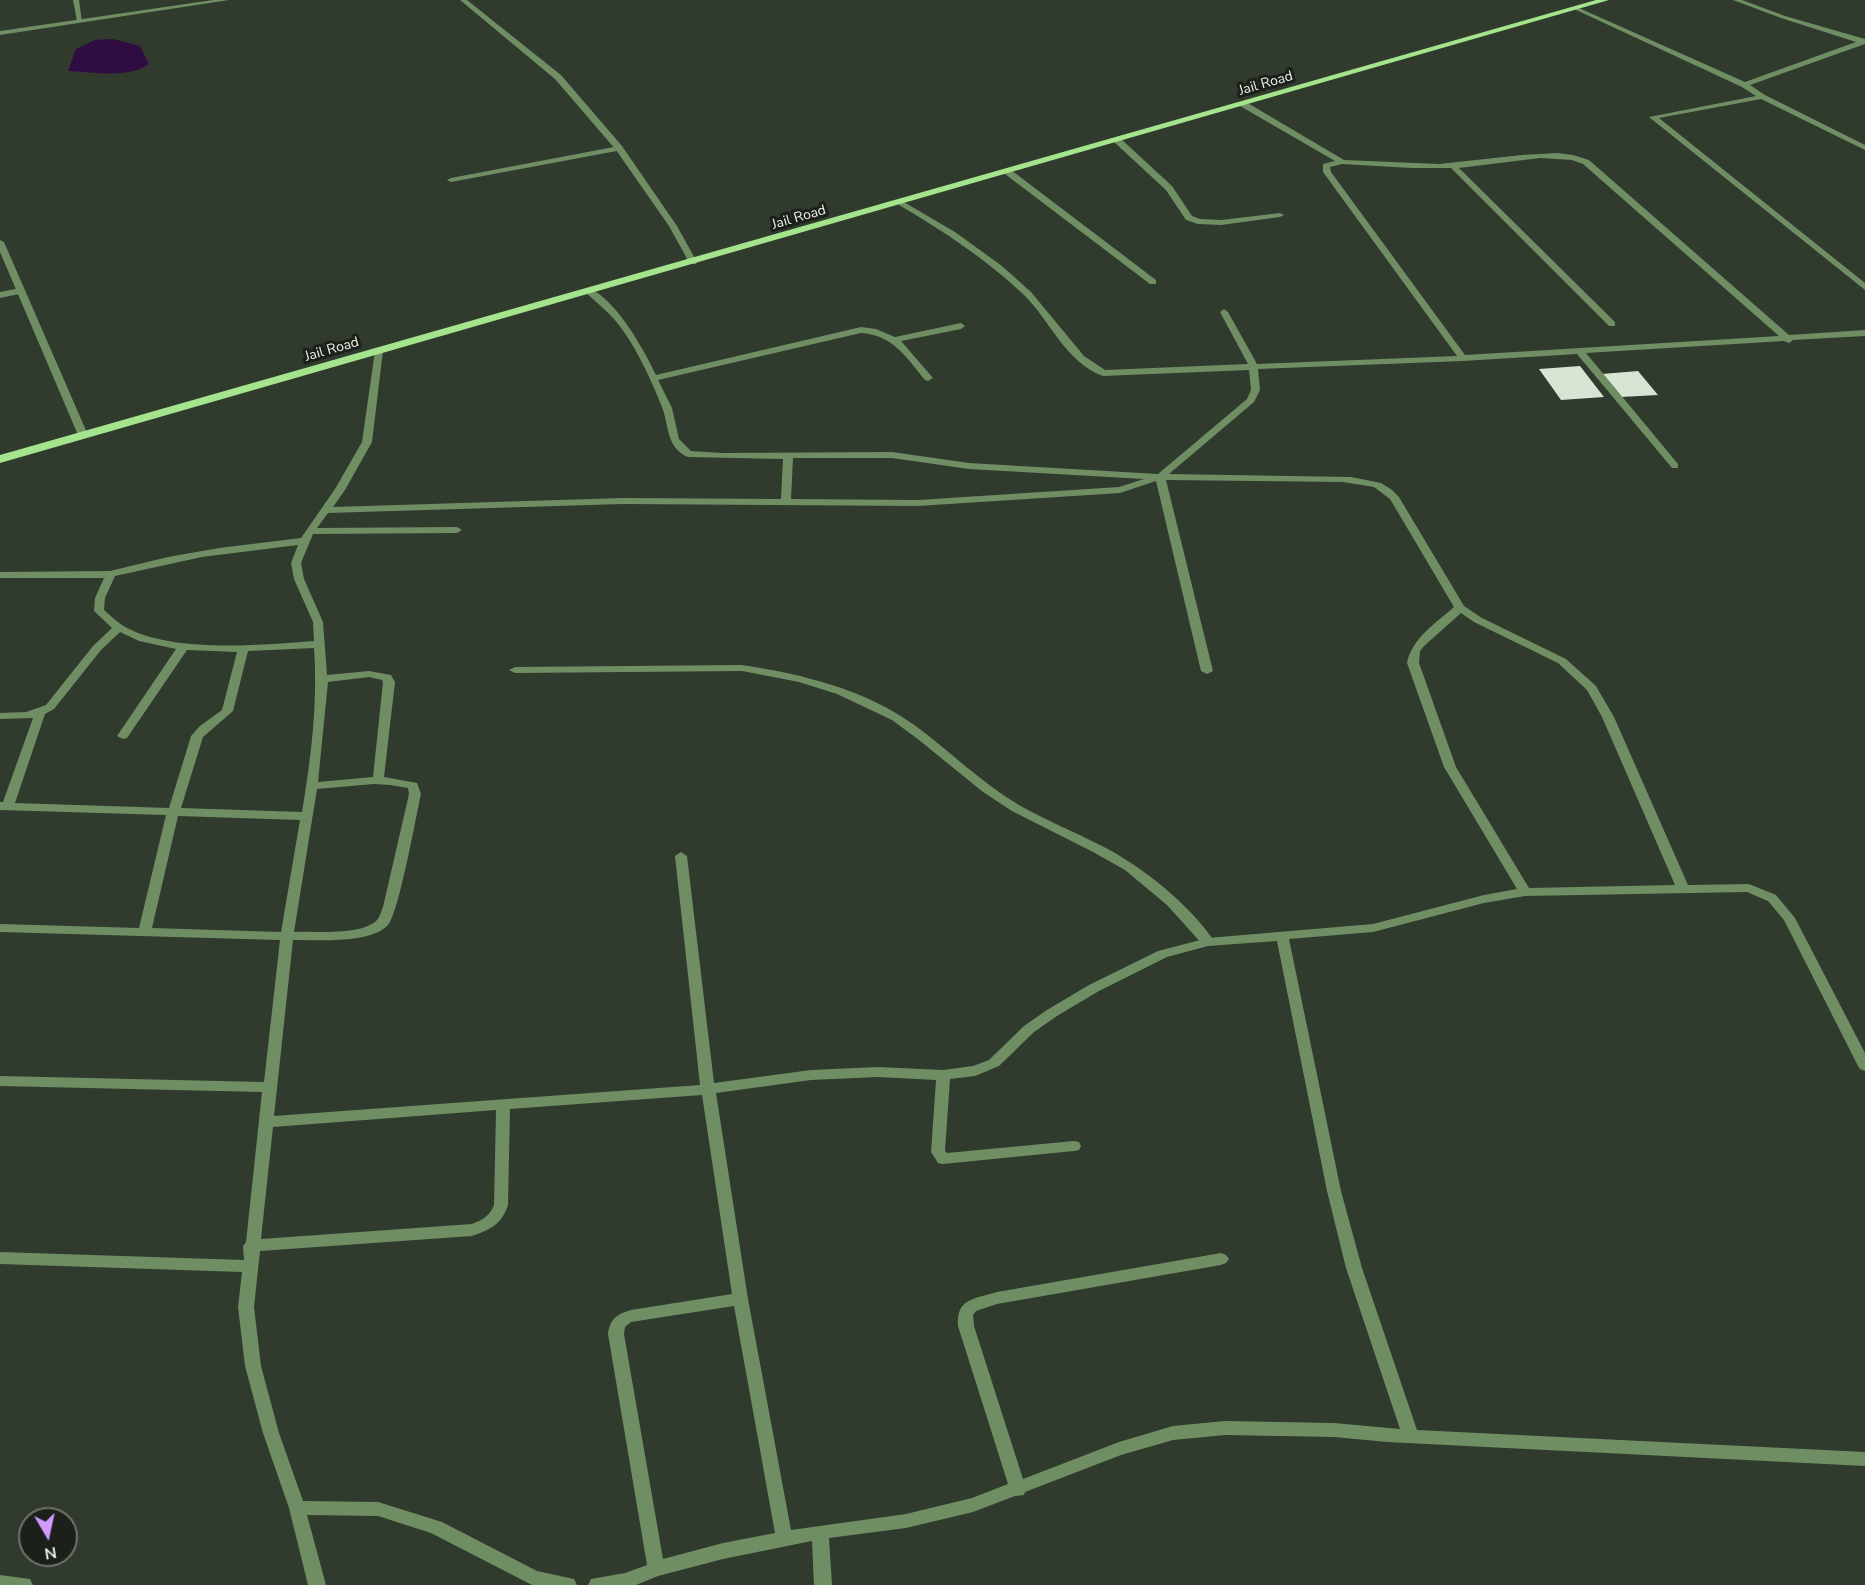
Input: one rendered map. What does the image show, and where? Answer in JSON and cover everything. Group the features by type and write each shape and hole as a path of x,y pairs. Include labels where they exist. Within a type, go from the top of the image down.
{"main road":[{"name":"Jail Road","path":"0,459 902,203 1605,0"}],"street":[{"path":"76,0 80,21"},
{"path":"0,33 226,0"},
{"path":"463,0 558,77 619,148 674,226 693,262"},
{"path":"1736,0 1783,17 1864,41"},
{"path":"1577,9 1744,85 1762,97 1865,147"},
{"path":"1744,85 1864,41"},
{"path":"1762,97 1653,117 1865,287"},
{"path":"1243,104 1342,162"},
{"path":"1117,140 1158,177 1189,218 1214,223 1280,215"},
{"path":"451,180 619,148"},
{"path":"1463,358 1327,172 1326,166 1342,162 1453,166 1547,156 1578,158 1586,162 1789,340"},
{"path":"1453,166 1612,324"},
{"path":"1008,172 1153,282"},
{"path":"902,203 937,224 1001,269 1029,296 1082,360 1103,373 1463,358 1789,340 1865,333"},
{"path":"0,242 83,435"},
{"path":"0,295 21,291"},
{"path":"589,291 625,326 668,408 674,440 688,454 892,455 969,466 1160,477 1343,479 1367,481 1385,487 1394,497 1446,589 1460,608 1478,620 1562,661 1592,688 1608,717 1683,888"},
{"path":"325,510 623,501 918,503 983,501 1120,490 1160,477 1257,393 1258,383 1254,368 1224,312"},
{"path":"894,340 961,326"},
{"path":"654,378 861,330 876,329 888,334 928,378"},
{"path":"317,1585 297,1508 271,1433 253,1366 246,1307 287,936 312,786 322,680 321,644 315,613 298,579 296,563 307,536 361,457 367,442 379,351"},
{"path":"1580,351 1675,466"},
{"path":"786,502 788,455"},
{"path":"1160,477 1207,671"},
{"path":"0,575 111,574 169,560 307,536 457,530"},
{"path":"111,574 100,598 99,611 106,621 118,628 152,640 183,647 321,644"},
{"path":"1460,608 1414,651 1413,663 1450,767 1525,892"},
{"path":"0,716 27,716 40,713 50,707 97,648 118,628"},
{"path":"123,736 183,647"},
{"path":"144,933 173,813 197,736 202,729 222,718 227,711 244,647"},
{"path":"515,670 742,668 776,672 855,697 896,719 999,798 1129,867 1168,897 1208,942"},
{"path":"322,680 369,674 387,677 389,682 378,782"},
{"path":"40,713 4,806 307,816"},
{"path":"0,928 287,936 347,935 370,930 382,922 389,907 416,794 413,786 404,782 378,782 312,786"},
{"path":"681,856 708,1089 740,1299 784,1538"},
{"path":"265,1122 708,1089 811,1075 878,1072 943,1075 975,1071 994,1063 1029,1029 1094,988 1163,954 1208,942 1373,928 1485,899 1525,892 1749,888 1772,898 1789,918 1865,1066"},
{"path":"1282,935 1337,1202 1354,1268 1411,1436"},
{"path":"943,1075 938,1152 943,1159 1074,1146"},
{"path":"0,1081 270,1087"},
{"path":"251,1246 472,1230 488,1224 498,1215 501,1205 502,1105"},
{"path":"0,1258 249,1266"},
{"path":"1018,1490 966,1326 965,1314 971,1306 997,1298 1221,1259"},
{"path":"656,1569 616,1334 617,1325 621,1319 631,1316 740,1299"},
{"path":"597,1585 627,1581 656,1569 784,1538 906,1521 973,1505 1018,1490 1119,1449 1173,1434 1225,1428 1334,1430 1865,1459"},
{"path":"297,1508 378,1509 436,1527 534,1578 568,1585"},
{"path":"820,1532 823,1585"},
{"path":"0,1583 24,1585"}],"shaded area":[{"path":"113,39 140,46 149,64 141,69 121,73 68,71 76,49 95,40"}],"building":[{"path":"1580,366 1604,397 1561,400 1539,369"},
{"path":"1638,371 1658,395 1621,397 1602,374"}]}
